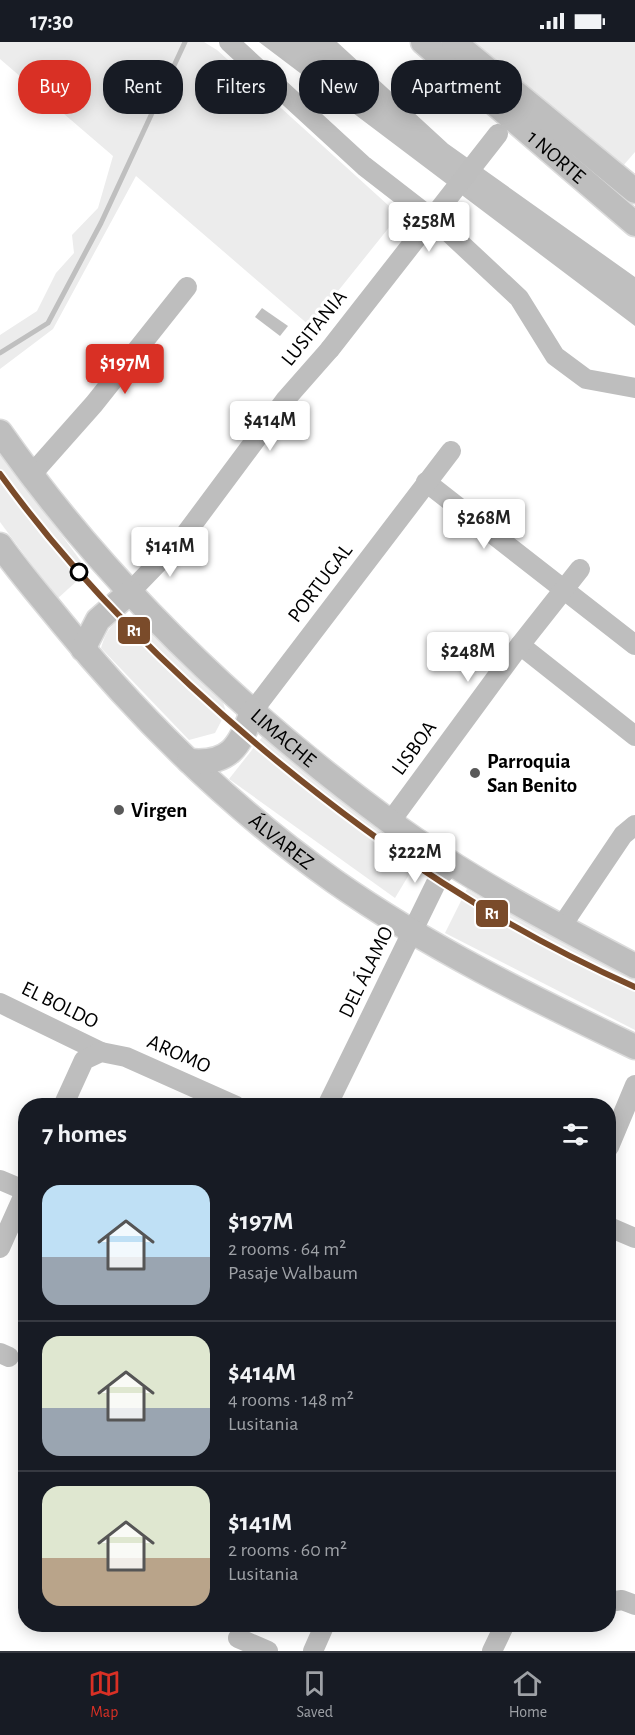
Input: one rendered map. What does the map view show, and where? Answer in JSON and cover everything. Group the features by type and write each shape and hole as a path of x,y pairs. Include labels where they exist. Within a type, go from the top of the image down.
{"main road":[{"name":"1 NORTE","path":"423,42 635,224"},
{"name":"1 NORTE","path":"454,42 511,118 633,184"},
{"path":"543,145 608,182 633,184"},
{"name":"LIMACHE","path":"0,432 31,475 129,593 252,712 390,822 453,864 561,927 635,966"},
{"name":"ÁLVAREZ","path":"0,545 134,709 256,820 334,881 413,931 517,992 635,1047"},
{"path":"83,649 98,620 129,593"},
{"path":"189,761 215,761 230,752 244,735 252,712"}],"street":[{"path":"229,42 364,166 444,228 519,298 555,356 586,379 635,388"},
{"name":"LUSITANIA","path":"129,593 184,536 286,399 330,349 511,118"},
{"path":"31,475 94,404 187,287"},
{"name":"PORTUGAL","path":"252,712 451,451"},
{"path":"426,482 635,645"},
{"name":"LISBOA","path":"390,822 520,645 580,569"},
{"path":"520,645 635,736"},
{"path":"561,927 623,835 635,825"},
{"name":"DEL ÁLAMO","path":"334,1098 439,877 453,864"},
{"name":"EL BOLDO","path":"0,1003 101,1052"},
{"name":"EL BOLDO","path":"67,1098 84,1060 101,1052"},
{"name":"AROMO","path":"101,1052 126,1057 218,1098"},
{"path":"616,1131 635,1085"},
{"path":"0,1180 18,1187"},
{"path":"0,1248 18,1206"},
{"path":"616,1230 635,1238"},
{"path":"616,1601 622,1600 635,1605"},
{"path":"313,1651 321,1632"},
{"path":"492,1651 501,1632"},
{"path":"238,1638 268,1651"}],"shaded area":[{"path":"0,42 204,42 228,60 195,60 195,114 287,113 399,215 310,326 136,176 53,329 0,369 0,335 37,311 56,273 74,253 72,235 98,208 113,156 64,114 91,114 91,60 18,60 18,74 0,59"},
{"path":"259,42 337,42 357,60 299,60 299,72 287,63 287,60 283,60"},
{"path":"470,42 635,42 635,152 622,167 522,85 522,60 492,60"},
{"path":"379,81 391,92 391,114 415,114 448,144 635,277 635,326 354,114 379,114"},
{"path":"262,308 288,326 280,336 255,317"},
{"path":"0,451 88,571 57,599 0,522"},
{"path":"135,615 222,699 226,712 215,733 189,740 101,648 112,626 122,619"},
{"path":"263,736 419,858 395,898 229,779"},
{"path":"467,889 558,940 635,976 635,1030 445,933"}],"waterway":[{"path":"0,353 48,323 101,223 185,42"}],"transit line":[{"name":"R1","path":"0,474 59,550 124,621 194,689 266,752 353,821 442,883 535,938 635,987"}],"place":[{"name":"Parroquia San Benito","path":"475,773"},
{"name":"Virgen","path":"119,810"}]}
